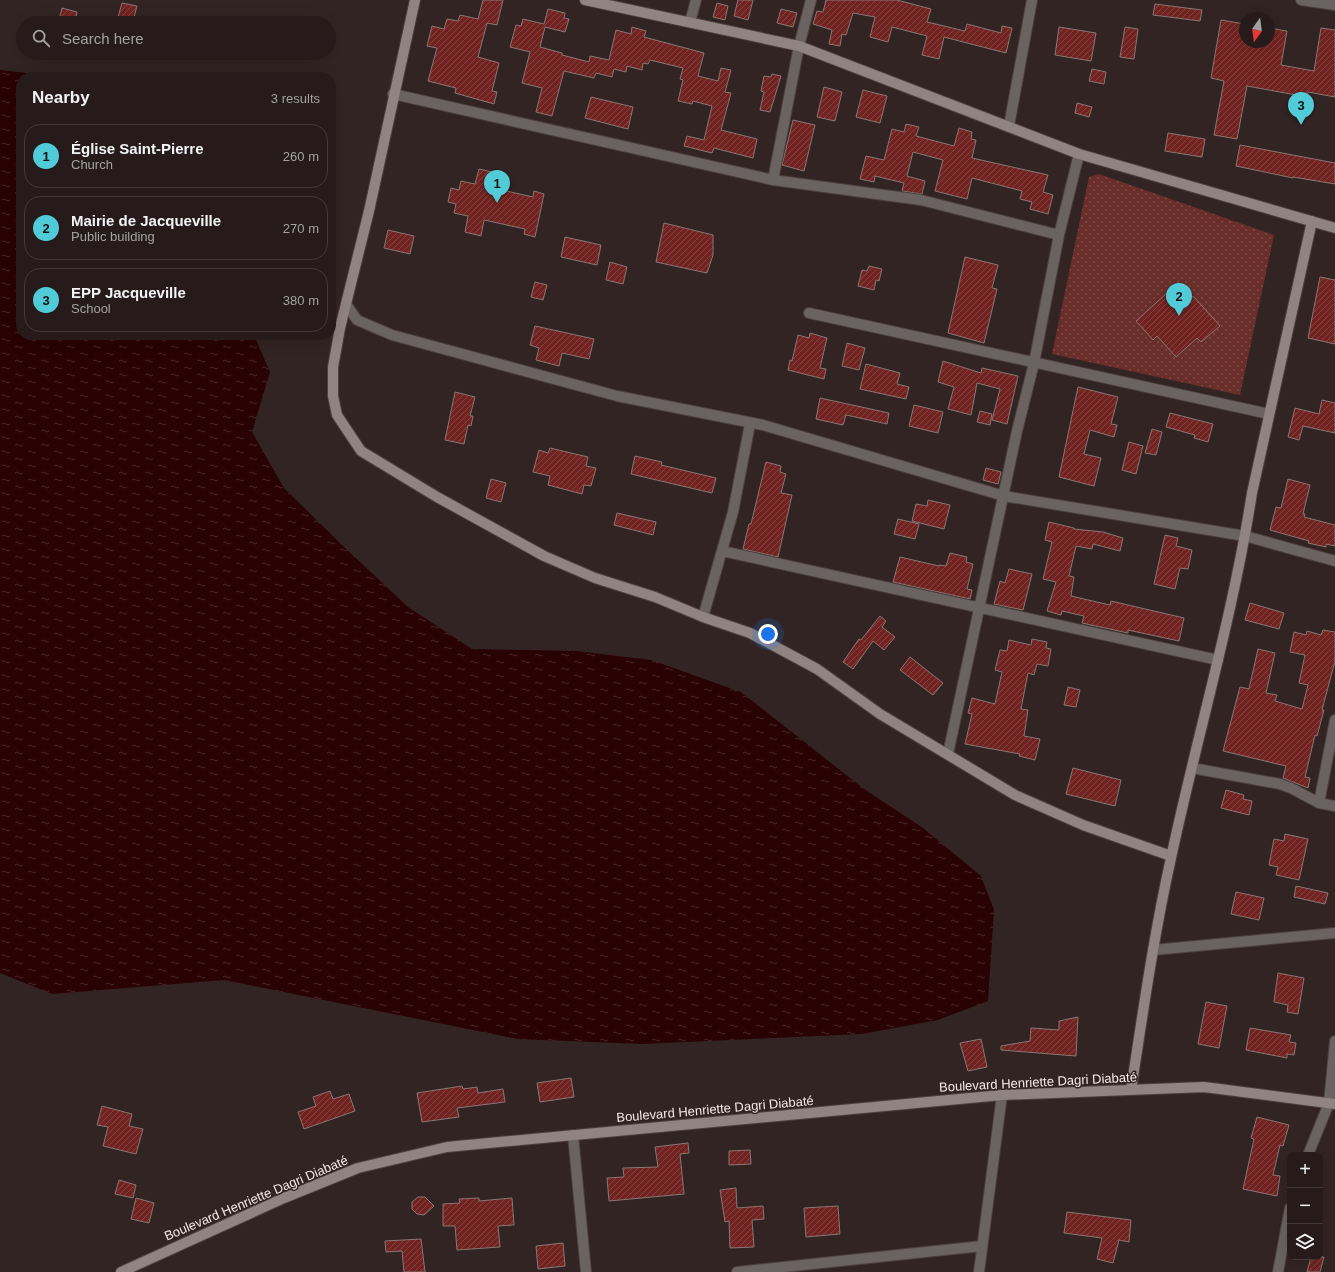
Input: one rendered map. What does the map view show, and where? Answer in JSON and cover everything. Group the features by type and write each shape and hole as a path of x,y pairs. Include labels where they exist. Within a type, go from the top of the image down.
{"street":[{"path":"416,0 369,211 346,304 333,367 333,396 337,415 361,451 437,497 544,556 595,578 655,597 703,617 750,633 817,669 880,714 1015,795 1083,825 1171,856"},
{"path":"585,0 799,46 1080,154 1335,228"},
{"path":"690,22 696,0"},
{"path":"773,180 799,46 811,0"},
{"path":"1009,126 1032,0"},
{"path":"1301,0 1335,5"},
{"path":"394,94 773,180 920,200 1059,235"},
{"path":"948,754 1017,431 1034,363 1059,235 1080,154"},
{"path":"1131,1090 1153,950 1171,856 1218,660 1245,536 1252,493 1312,221"},
{"path":"346,304 357,320 392,335 617,396 750,424 763,425 1004,496 1245,536 1335,561"},
{"path":"809,313 1269,414"},
{"path":"703,617 733,512 750,424"},
{"path":"722,552 1218,660"},
{"path":"1319,803 1335,720"},
{"path":"1192,768 1280,784 1291,788 1319,803 1335,806"},
{"path":"1153,950 1335,933"},
{"path":"1309,1152 1332,1104 1335,1041"},
{"name":"Boulevard Henriette Dagri Diabaté","path":"120,1272 284,1198 358,1168 447,1147 1002,1095 1204,1087 1332,1104"},
{"path":"979,1272 1002,1095"},
{"path":"573,1135 586,1272"},
{"path":"1278,1272 1287,1224"},
{"path":"737,1272 982,1246"}],"shaded area":[{"path":"1099,174 1274,235 1240,395 1052,354 1089,177"}],"water":[{"path":"0,70 18,72 16,72 16,340 256,340 270,372 252,432 284,488 408,607 472,649 577,651 651,660 741,692 864,789 923,828 981,876 994,910 988,1001 938,1020 862,1034 642,1044 518,1039 224,980 52,994 0,973"}],"building":[{"path":"483,0 503,0 497,25 487,23 478,57 499,63 492,91 497,92 494,104 455,93 456,88 428,81 437,48 427,46 432,26 444,29 447,19 458,21 460,15 478,19"},
{"path":"738,0 753,0 748,20 734,16"},
{"path":"826,0 897,0 931,9 927,22 965,31 967,24 1001,33 1002,26 1012,28 1006,53 944,37 939,59 922,55 927,36 892,27 888,42 870,37 875,17 853,13 846,35 842,34 840,46 829,44 832,30 813,24 817,11 823,12"},
{"path":"122,3 137,6 134,16 118,16"},
{"path":"717,3 728,6 725,20 713,17"},
{"path":"1155,4 1202,10 1200,21 1153,15"},
{"path":"62,8 77,12 76,16 60,16"},
{"path":"548,9 565,13 564,18 569,19 565,32 545,27 540,47 562,53 562,55 589,62 590,56 609,60 616,30 631,34 632,27 646,31 644,37 704,53 698,76 718,81 721,68 731,70 725,92 731,93 721,130 757,139 753,158 714,148 712,153 684,146 687,136 704,140 712,106 693,101 692,104 678,101 683,80 680,79 683,68 650,60 648,64 643,63 642,70 627,66 626,72 614,69 612,77 596,73 594,78 564,71 552,116 536,112 542,88 522,83 530,52 510,47 516,25 521,26 523,19 544,24"},
{"path":"781,9 797,13 793,27 777,23"},
{"path":"1221,20 1239,23 1239,48 1275,48 1275,29 1287,31 1281,65 1314,71 1321,28 1335,30 1335,97 1308,92 1307,97 1247,86 1237,139 1214,135 1224,81 1211,78"},
{"path":"1059,27 1096,33 1091,61 1055,55"},
{"path":"1125,27 1138,29 1134,59 1120,57"},
{"path":"1092,69 1106,72 1104,84 1089,81"},
{"path":"772,74 781,76 770,112 760,110 764,92 761,91 764,76 771,77"},
{"path":"824,87 842,92 835,121 817,117"},
{"path":"863,90 887,96 880,123 856,117"},
{"path":"591,97 633,107 628,129 585,118"},
{"path":"1077,103 1092,107 1089,117 1075,113"},
{"path":"793,120 815,125 804,171 782,165"},
{"path":"906,124 919,127 916,136 954,146 959,128 972,132 971,139 976,140 972,158 1048,175 1043,192 1053,195 1048,214 1030,209 1032,202 1020,199 1022,191 972,178 967,199 935,191 943,160 913,152 907,176 925,181 922,194 902,191 904,183 875,176 874,182 860,179 866,156 884,160 892,129 904,132"},
{"path":"1168,133 1205,139 1202,157 1165,151"},
{"path":"1240,145 1335,163 1335,184 1293,178 1236,166"},
{"path":"479,169 497,173 493,188 533,197 534,191 544,194 535,237 524,234 525,229 484,220 481,236 465,232 468,216 454,213 456,204 448,202 451,188 459,190 461,181 475,184"},
{"path":"664,223 713,235 713,255 707,273 656,262"},
{"path":"388,230 414,236 410,254 384,248"},
{"path":"565,237 601,245 597,265 561,257"},
{"path":"965,257 998,265 992,288 997,289 984,343 948,333"},
{"path":"610,262 627,267 623,284 606,280"},
{"path":"869,266 882,269 879,281 876,280 874,290 858,286 862,270 867,271"},
{"path":"1320,277 1335,280 1335,344 1308,338"},
{"path":"535,282 547,285 543,300 531,297"},
{"path":"1166,294 1171,299 1175,295 1194,297 1220,326 1201,342 1197,338 1176,357 1157,336 1153,340 1136,321"},
{"path":"535,326 594,339 589,359 562,353 559,366 536,360 539,348 530,345"},
{"path":"810,333 827,338 820,368 826,369 824,379 788,370 790,360 792,361 798,335 809,338"},
{"path":"847,343 865,348 859,370 842,366"},
{"path":"943,361 981,373 982,368 1018,376 1007,424 992,420 1000,389 977,383 971,415 948,409 954,387 938,382"},
{"path":"866,364 900,373 897,384 909,387 906,399 860,389"},
{"path":"1078,387 1118,397 1111,424 1117,425 1114,437 1090,430 1084,454 1101,458 1094,486 1059,477"},
{"path":"455,392 475,397 470,416 473,416 471,426 468,425 464,444 445,440"},
{"path":"820,398 889,413 887,424 846,415 843,425 816,419"},
{"path":"1322,400 1335,403 1335,433 1303,426 1299,440 1288,437 1295,408 1319,414"},
{"path":"914,405 943,412 938,433 909,426"},
{"path":"980,411 992,414 990,425 977,422"},
{"path":"1170,413 1213,424 1208,442 1194,438 1195,435 1166,427"},
{"path":"1152,429 1162,432 1156,455 1145,453"},
{"path":"1129,442 1143,446 1136,474 1122,470"},
{"path":"550,448 588,457 586,466 596,468 591,486 584,485 582,494 548,485 550,476 533,472 539,450 548,453"},
{"path":"635,456 662,462 661,465 716,478 712,493 631,474"},
{"path":"766,462 781,466 780,472 786,474 781,493 792,495 778,557 743,549 749,524 751,524"},
{"path":"986,468 1001,472 998,484 983,480"},
{"path":"491,479 506,483 501,502 486,498"},
{"path":"1288,479 1310,485 1303,514 1305,514 1304,517 1335,525 1335,546 1326,544 1326,547 1308,543 1309,541 1270,530 1276,507 1281,508"},
{"path":"928,500 950,505 944,529 912,521 916,504 927,506"},
{"path":"617,513 656,522 653,535 614,525"},
{"path":"898,519 919,524 915,539 894,534"},
{"path":"1049,522 1074,529 1103,532 1123,538 1120,551 1093,544 1092,549 1076,546 1069,576 1074,577 1071,596 1110,605 1111,601 1184,618 1179,641 1128,630 1128,633 1082,623 1084,616 1062,611 1061,615 1047,611 1056,582 1043,579 1052,542 1045,540"},
{"path":"1165,535 1178,538 1176,546 1192,550 1188,569 1180,568 1175,589 1154,584"},
{"path":"950,553 967,557 966,562 973,564 967,589 972,590 970,599 893,582 900,557 939,566 946,566"},
{"path":"1009,569 1032,574 1023,610 994,604 1000,581 1005,583"},
{"path":"1250,603 1284,613 1279,629 1245,620"},
{"path":"880,616 886,621 882,627 895,637 884,650 873,641 853,669 843,662 859,639 861,640"},
{"path":"1323,630 1335,632 1335,661 1322,710 1324,710 1317,736 1315,735 1305,777 1310,778 1308,788 1283,778 1286,766 1223,751 1240,687 1249,689 1258,649 1275,653 1266,693 1277,695 1275,701 1302,709 1308,685 1299,683 1305,655 1290,652 1294,632 1306,635 1307,631 1321,635"},
{"path":"1032,639 1047,642 1046,648 1051,649 1048,666 1037,664 1034,675 1028,673 1021,709 1028,710 1024,736 1040,739 1035,760 1019,756 1020,754 965,744 972,714 968,713 972,698 995,704 1002,672 995,670 1000,650 1007,651 1009,640 1031,645"},
{"path":"910,657 943,683 933,695 900,670"},
{"path":"1068,687 1080,690 1076,707 1064,705"},
{"path":"1073,768 1121,780 1115,806 1066,794"},
{"path":"1226,790 1244,795 1243,799 1252,801 1249,815 1221,808"},
{"path":"1285,834 1308,839 1299,880 1276,875 1278,867 1269,865 1274,839 1284,841"},
{"path":"1296,886 1328,893 1325,904 1294,897"},
{"path":"1236,892 1264,898 1259,920 1231,914"},
{"path":"1278,973 1304,978 1298,1014 1287,1012 1288,1005 1274,1002"},
{"path":"1206,1002 1227,1006 1219,1048 1198,1044"},
{"path":"1078,1017 1076,1056 1001,1050 1001,1046 1030,1041 1031,1028 1059,1030 1059,1021"},
{"path":"1250,1028 1291,1035 1289,1042 1296,1043 1294,1055 1287,1054 1287,1058 1246,1050"},
{"path":"981,1039 987,1067 968,1071 960,1043"},
{"path":"571,1078 574,1097 540,1102 537,1083"},
{"path":"462,1086 463,1089 477,1087 478,1093 503,1089 505,1102 457,1108 459,1117 422,1122 417,1093"},
{"path":"330,1091 333,1099 349,1094 355,1111 304,1129 298,1112 316,1106 313,1097"},
{"path":"102,1106 132,1114 129,1126 143,1129 136,1154 103,1146 108,1127 97,1125"},
{"path":"1257,1117 1289,1125 1283,1146 1280,1145 1273,1175 1280,1176 1277,1196 1243,1189 1254,1139 1251,1138"},
{"path":"688,1143 689,1153 680,1154 684,1194 609,1201 607,1178 624,1177 623,1168 658,1167 655,1147"},
{"path":"750,1150 751,1164 729,1165 729,1151"},
{"path":"119,1180 136,1185 133,1198 115,1194"},
{"path":"736,1188 737,1208 763,1206 764,1219 752,1220 754,1247 730,1248 729,1221 725,1222 720,1190"},
{"path":"418,1197 425,1197 434,1206 424,1215 417,1214 412,1209 412,1202"},
{"path":"136,1198 154,1203 149,1223 131,1219"},
{"path":"479,1198 479,1201 512,1198 514,1225 498,1226 500,1247 457,1250 455,1226 443,1226 443,1204 460,1203 459,1199"},
{"path":"838,1206 840,1234 806,1237 804,1208"},
{"path":"1067,1212 1131,1220 1129,1242 1119,1240 1113,1263 1097,1259 1102,1238 1064,1233"},
{"path":"421,1239 425,1272 404,1272 402,1251 386,1252 385,1241"},
{"path":"563,1243 565,1266 538,1269 536,1246"},
{"path":"1324,1257 1320,1272 1307,1272 1310,1260 1323,1260"}],"place":[{"name":"EPP Jacqueville","path":"1301,125"},
{"name":"Église Saint-Pierre","path":"497,203"},
{"name":"Mairie de Jacqueville","path":"1179,316"}]}
